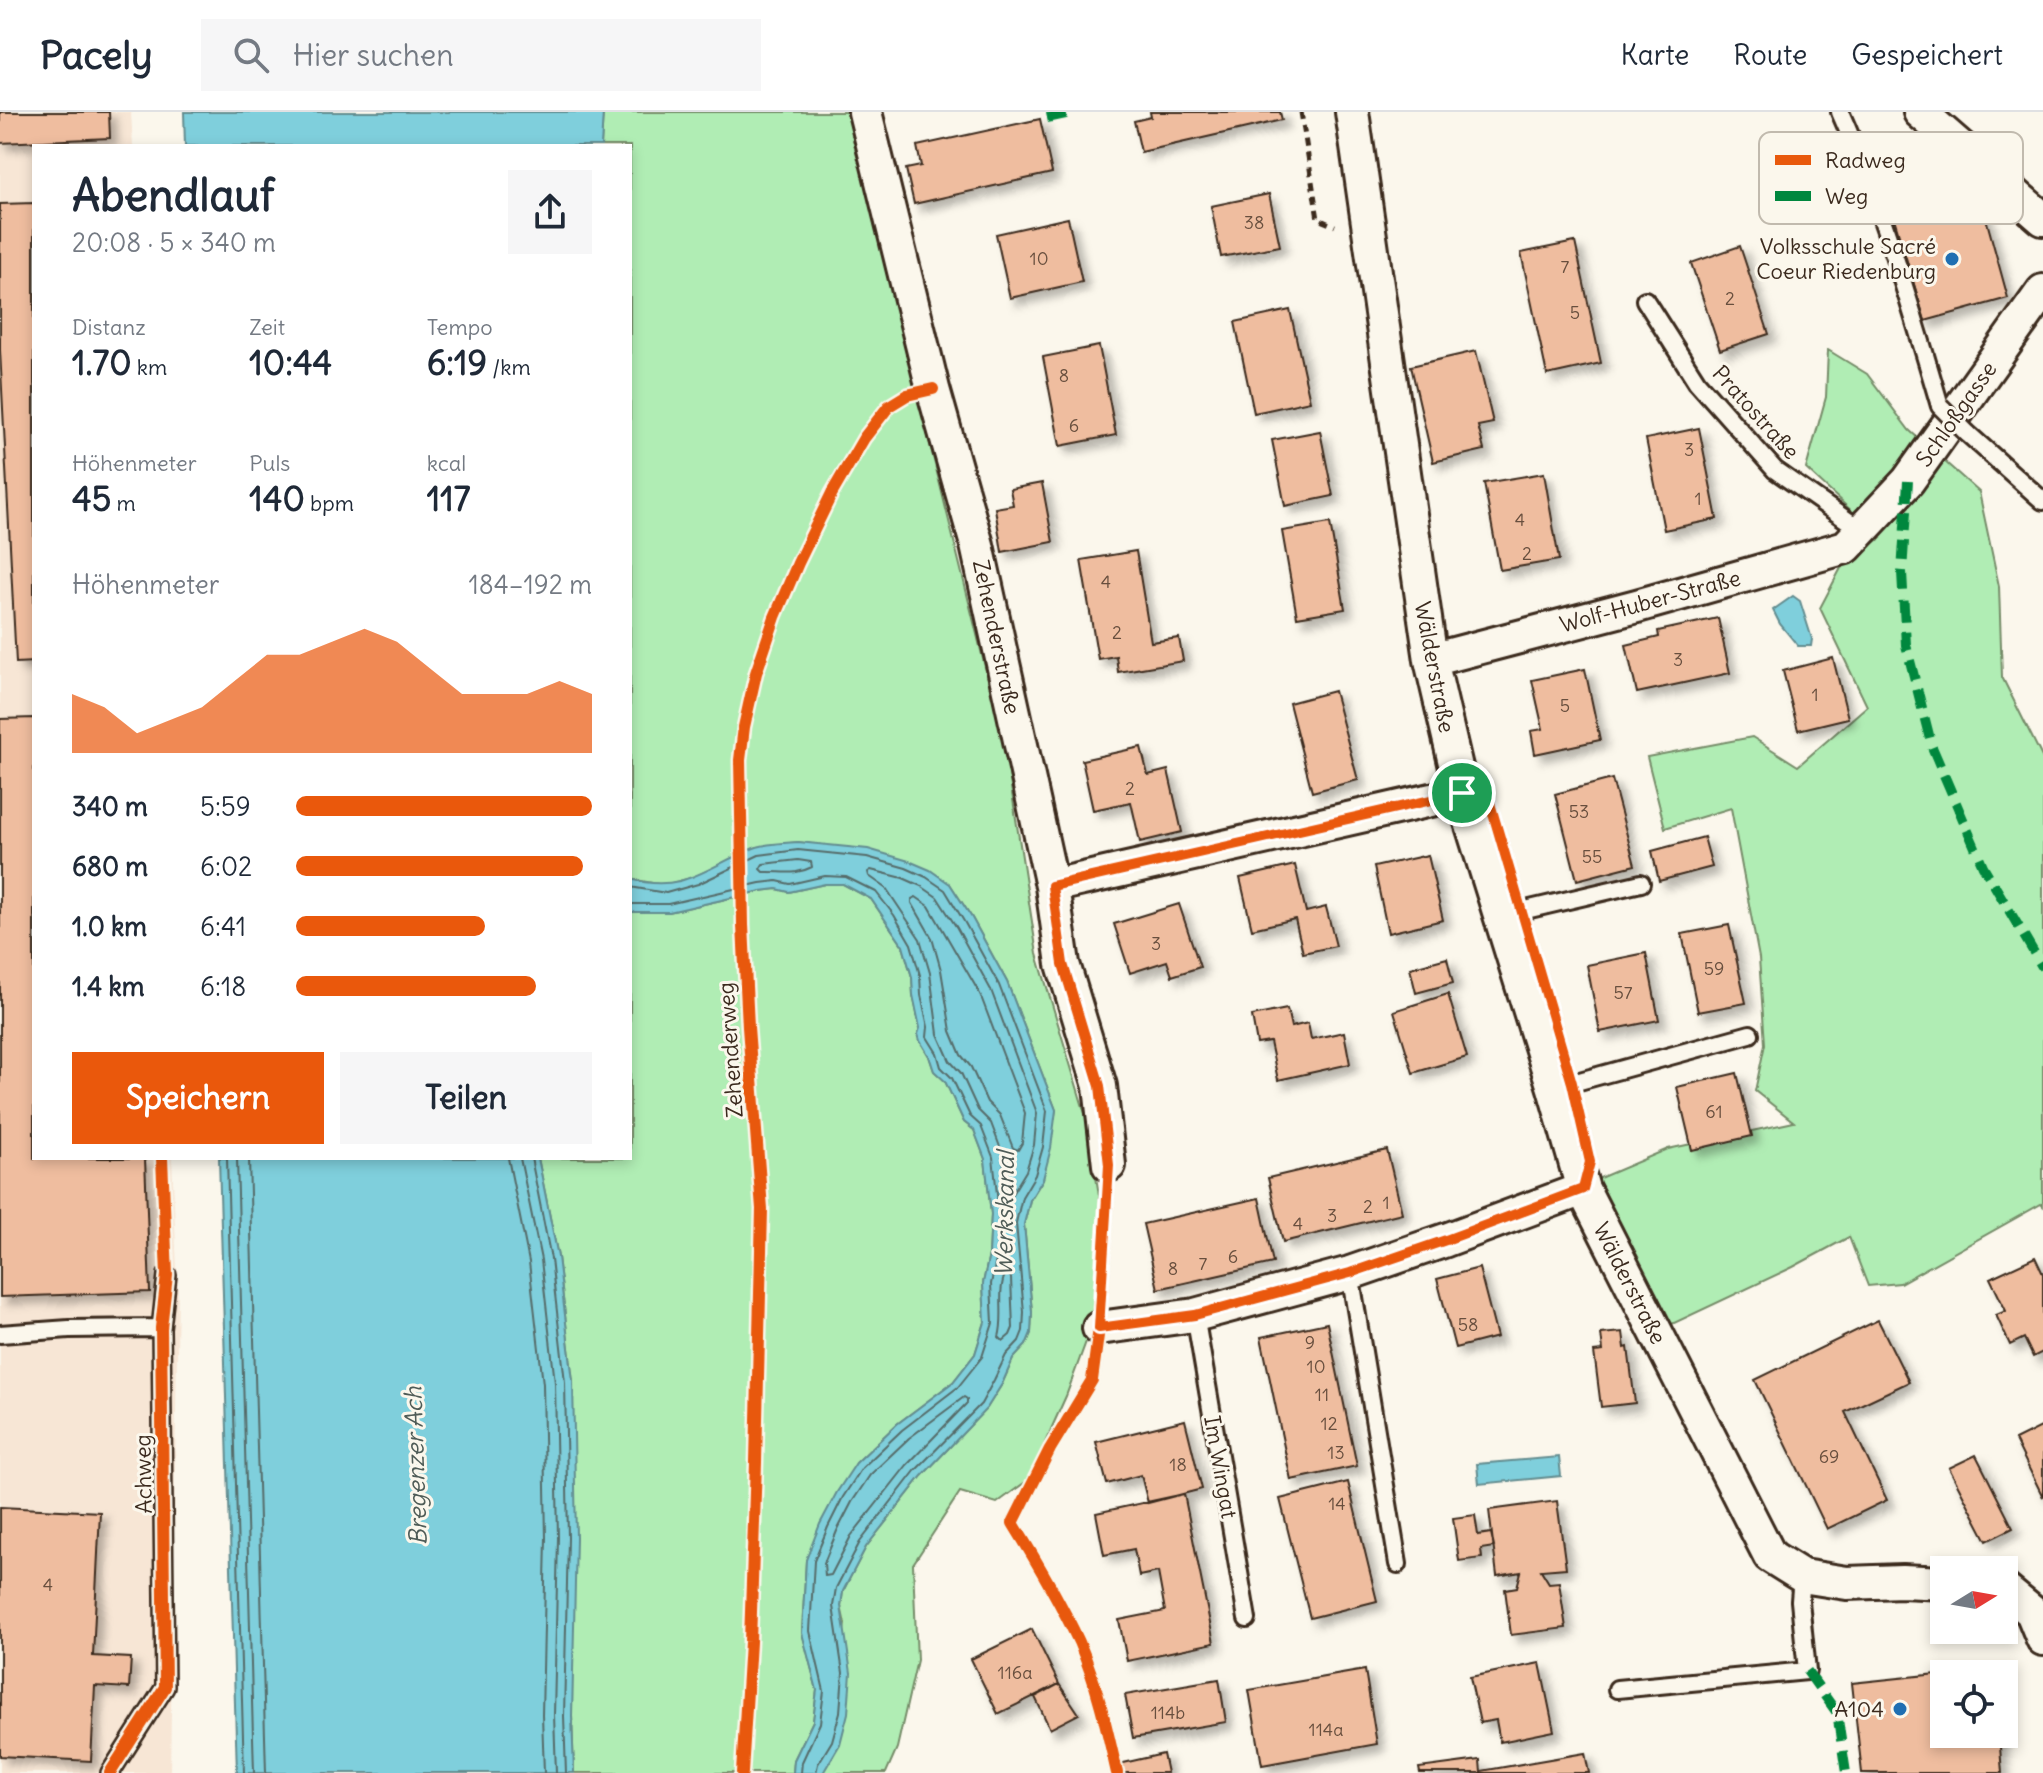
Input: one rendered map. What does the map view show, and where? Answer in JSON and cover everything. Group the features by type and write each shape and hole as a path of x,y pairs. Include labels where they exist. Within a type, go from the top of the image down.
{"street":[{"name":"Zehenderstraße","path":"865,112 933,389 977,545 1052,886 1063,964 1100,1086 1109,1165"},
{"name":"Wälderstraße","path":"1352,112 1431,660 1462,793 1583,1189 1770,1556 1802,1576 1847,1583 1930,1582"},
{"path":"1920,112 1943,132"},
{"path":"2023,202 2043,219"},
{"name":"Schloßgasse","path":"1861,530 1908,481 2043,291"},
{"name":"Wolf-Huber-Straße","path":"1431,660 1846,547 1861,530"},
{"path":"1052,886 1462,793"},
{"path":"1099,1328 1195,1315 1350,1273 1583,1189"},
{"path":"2018,1600 2032,1612 2043,1639"}],"lane":[{"path":"1840,112 1849,132"},
{"path":"1884,224 1940,406 2043,501"},
{"name":"Pratostraße","path":"1645,300 1697,382 1775,470 1861,530"},
{"path":"1500,916 1641,883"},
{"path":"1554,1088 1750,1034"},
{"path":"1350,1273 1398,1564"},
{"name":"Achweg","path":"110,1773 165,1687 161,1328 167,1275"},
{"name":"Im Wingat","path":"1195,1315 1247,1619"},
{"path":"0,1334 69,1329 161,1328"},
{"path":"1617,1689 1807,1671 1800,1601 1802,1576"}],"path":[{"path":"1301,112 1318,219 1371,241"},
{"path":"1109,1165 1099,1328 1092,1380 1050,1449 1013,1523 1049,1582 1080,1644 1105,1719 1117,1773"}],"shaded area":[{"path":"0,112 131,112 133,144 32,144 32,1160 172,1160 178,1293 170,1773 0,1773"}],"green space":[{"path":"603,112 848,112 1005,748 1037,954 1086,1117 1102,1213 1091,1328 1066,1396 1028,1480 997,1503 960,1492 913,1564 917,1660 897,1748 886,1773 823,1773 845,1624 841,1606 843,1591 866,1547 922,1476 987,1408 1013,1359 1026,1345 1031,1333 1032,1312 1024,1224 1030,1200 1043,1179 1056,1110 1007,982 950,884 833,847 798,842 757,847 694,877 664,885 632,879 632,144 601,144"},
{"path":"1828,350 1867,374 1909,430 1979,492 1999,586 2002,677 2043,759 2043,1206 2041,1204 1900,1283 1868,1286 1849,1237 1670,1325 1595,1180 1668,1149 1794,1122 1755,1091 1765,1044 1759,958 1731,808 1665,828 1647,757 1752,737 1798,766 1867,706 1820,608 1841,568 1881,538 1806,469 1826,397"},
{"path":"825,884 843,884 871,899 903,946 912,977 920,1041 934,1071 945,1081 964,1122 974,1130 985,1159 991,1214 989,1255 983,1283 985,1322 975,1354 953,1382 897,1424 856,1463 806,1560 802,1632 817,1690 813,1721 794,1760 793,1773 574,1773 573,1381 558,1257 538,1160 632,1160 632,912 669,912 761,891 777,889 789,892"}],"water":[{"path":"184,112 603,112 601,144 185,144"},
{"path":"1793,596 1800,601 1812,639 1811,646 1798,646 1773,610"},
{"name":"Werkskanal","path":"798,842 868,849 909,861 930,870 950,884 1007,982 1056,1110 1043,1179 1030,1200 1024,1224 1031,1333 987,1408 922,1476 866,1547 843,1591 841,1606 851,1673 848,1713 840,1744 823,1773 793,1773 794,1760 813,1721 817,1690 802,1633 806,1560 820,1524 856,1463 897,1424 953,1382 975,1354 985,1322 983,1283 989,1255 991,1214 985,1159 974,1130 964,1122 945,1081 934,1071 920,1041 912,977 903,946 871,899 843,884 825,884 789,892 777,889 761,891 669,912 632,912 632,879 649,883 681,881 737,855 770,844"},
{"name":"Bregenzer Ach","path":"219,1160 538,1160 558,1257 573,1381 576,1538 572,1716 574,1773 237,1773"},
{"path":"1559,1457 1561,1476 1479,1484 1477,1464"}],"building":[{"path":"0,112 109,112 110,138 0,143"},
{"path":"1150,112 1280,112 1282,120 1141,152 1134,121 1151,117"},
{"path":"1040,119 1052,173 914,204 906,169 921,166 917,146"},
{"path":"1269,194 1280,246 1221,257 1211,206"},
{"path":"32,203 32,662 16,663 0,350 0,204"},
{"path":"1068,218 1082,282 1010,298 996,234"},
{"path":"1896,224 1988,224 2008,298 1925,321"},
{"path":"1575,242 1601,363 1547,375 1521,253"},
{"path":"1740,246 1769,334 1720,350 1691,263"},
{"path":"1290,310 1310,401 1254,413 1235,322"},
{"path":"1099,346 1116,435 1060,446 1043,357"},
{"path":"1476,351 1493,423 1478,426 1484,450 1433,462 1411,366"},
{"path":"1699,428 1717,519 1664,530 1646,439"},
{"path":"1320,431 1333,496 1285,506 1272,440"},
{"path":"1544,473 1559,560 1500,570 1484,483"},
{"path":"1042,483 1053,542 1002,552 995,508 1013,505 1010,489"},
{"path":"1330,523 1345,609 1297,617 1282,531"},
{"path":"1136,551 1151,642 1179,638 1183,661 1118,672 1116,656 1098,659 1081,560"},
{"path":"1718,618 1730,673 1637,693 1626,645 1659,637 1658,631"},
{"path":"1833,658 1848,718 1798,730 1783,671"},
{"path":"1585,669 1600,740 1535,754 1531,731 1543,729 1532,680"},
{"path":"1334,691 1358,780 1312,792 1289,703"},
{"path":"32,718 32,1160 145,1160 150,1292 0,1297 0,719"},
{"path":"1141,747 1148,775 1168,770 1182,832 1140,842 1131,802 1093,810 1082,760"},
{"path":"1612,779 1635,865 1577,880 1555,794"},
{"path":"1704,837 1712,867 1659,881 1652,851"},
{"path":"1428,855 1443,920 1388,933 1374,867"},
{"path":"1295,865 1306,912 1326,907 1336,946 1303,953 1295,919 1252,929 1240,878"},
{"path":"1179,904 1200,967 1172,976 1167,961 1130,973 1114,924"},
{"path":"1729,925 1746,1003 1698,1012 1682,934"},
{"path":"1646,953 1659,1020 1600,1032 1587,965"},
{"path":"1447,958 1453,983 1416,993 1410,968"},
{"path":"1448,994 1467,1057 1413,1073 1394,1011"},
{"path":"1287,1009 1291,1027 1308,1023 1311,1039 1344,1032 1350,1064 1278,1080 1270,1042 1257,1044 1252,1016"},
{"path":"1737,1073 1752,1136 1692,1150 1677,1087"},
{"path":"1387,1150 1402,1213 1283,1242 1268,1178"},
{"path":"1259,1198 1273,1263 1158,1289 1143,1224"},
{"path":"2035,1257 2043,1274 2043,1352 2033,1357 2024,1338 2010,1345 1996,1315 2006,1311 1990,1278"},
{"path":"1479,1268 1497,1337 1455,1348 1437,1279"},
{"path":"1878,1320 1909,1382 1845,1412 1887,1500 1827,1529 1755,1380"},
{"path":"1327,1323 1357,1466 1291,1480 1261,1337"},
{"path":"1623,1332 1625,1348 1628,1347 1635,1403 1601,1407 1594,1352 1603,1351 1601,1334"},
{"path":"1185,1420 1202,1489 1148,1503 1141,1475 1107,1484 1096,1442"},
{"path":"2043,1426 2043,1497 2015,1440"},
{"path":"1976,1455 2013,1528 1987,1541 1949,1468"},
{"path":"1348,1482 1377,1601 1310,1618 1280,1499"},
{"path":"1184,1494 1214,1643 1127,1661 1119,1620 1165,1611 1158,1572 1139,1576 1134,1549 1104,1555 1096,1513"},
{"path":"1557,1501 1566,1568 1541,1570 1549,1583 1559,1582 1566,1628 1511,1635 1505,1589 1517,1587 1521,1572 1497,1576 1489,1510"},
{"path":"0,1507 100,1512 93,1656 131,1658 129,1688 95,1686 91,1761 0,1756"},
{"path":"1475,1515 1478,1535 1491,1533 1494,1547 1481,1549 1482,1558 1459,1561 1453,1518"},
{"path":"1032,1629 1059,1684 998,1714 971,1659"},
{"path":"1540,1663 1554,1731 1500,1742 1496,1720 1480,1723 1470,1677"},
{"path":"1365,1670 1377,1744 1262,1765 1249,1690"},
{"name":"A104","path":"1930,1675 1930,1748 2000,1748 2002,1773 1862,1773 1852,1683"},
{"path":"1219,1679 1226,1722 1133,1738 1125,1695"},
{"path":"1059,1684 1079,1714 1050,1729 1035,1697"},
{"path":"1585,1753 1589,1773 1481,1773 1481,1771"},
{"path":"1163,1754 1167,1773 1121,1773 1119,1764"},
{"path":"1480,1760 1481,1773 1420,1773 1419,1768"}],"marked path":[{"path":"1047,118 1076,112"},
{"path":"1908,481 1902,572 1906,645 1932,747 1983,866 2043,968"},
{"path":"1807,1671 1837,1713 1846,1773"}],"cycle path":[{"name":"Zehenderweg","path":"742,1773 750,1642 762,1209 743,925 740,760 744,727 756,673 775,617 832,493 864,438 889,406 907,395 933,389"},
{"path":"1462,793 1489,800 1572,1083 1590,1162 1583,1189"},
{"path":"110,1773 165,1687 161,1328 167,1275 162,1160"},
{"path":"1109,1165 1099,1328 1092,1380 1050,1449 1013,1523 1079,1642 1096,1690 1117,1773"}],"place":[{"name":"Volksschule Sacré Coeur Riedenburg","path":"1952,259"},
{"name":"A104","path":"1900,1709"}],"route":[{"path":"1462,793 1489,800 1572,1083 1590,1162 1583,1189 1350,1273 1195,1315 1099,1328 1109,1165 1100,1086 1063,964 1052,886 1462,793"}]}
